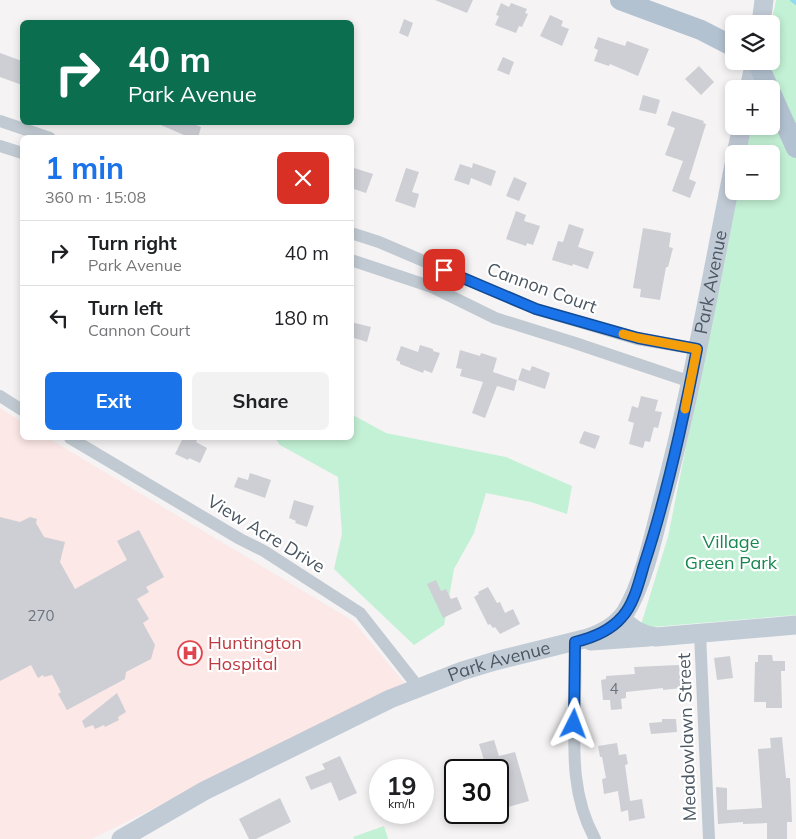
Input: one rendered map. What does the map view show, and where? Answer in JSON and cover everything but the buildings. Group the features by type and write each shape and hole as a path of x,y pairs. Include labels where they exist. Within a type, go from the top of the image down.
{"main road":[{"path":"620,0 702,30 725,42"},
{"path":"762,15 764,0"},
{"path":"780,113 796,148"},
{"name":"Park Avenue","path":"121,839 189,799 250,767 390,699 495,661 588,638 602,632 622,618 635,591 655,529 679,438 727,200"},
{"path":"622,618 637,631 656,637"},
{"path":"575,642 796,625"}],"street":[{"path":"0,121 41,135"},
{"path":"0,146 20,152"},
{"name":"Cannon Court","path":"354,234 379,242 536,309 638,338 697,349"},
{"path":"354,261 432,287 495,318 691,382"},
{"path":"460,301 467,280"},
{"path":"572,342 576,320"},
{"path":"0,396 20,409"},
{"name":"View Acre Drive","path":"73,440 240,540 264,551 360,613 419,688"},
{"name":"Meadowlawn Street","path":"700,633 709,839"},
{"path":"575,642 574,745 576,788 588,826 595,839"}],"shaded area":[{"name":"Huntington Hospital","path":"0,408 20,421 20,440 51,440 353,621 406,685 91,839 0,839"}],"green space":[{"name":"Village Green Park","path":"776,0 796,0 796,615 640,628 668,537 735,200 780,200 780,145 747,145 749,135 780,135 780,80 769,80 766,70 780,70 780,15 773,15"},
{"path":"354,416 386,433 506,457 572,486 567,514 531,502 486,493 474,533 454,569 444,625 414,645 334,569 342,534 338,477 280,445 276,440 354,440"},
{"path":"384,826 388,839 354,839 353,837"}],"waterway":[{"path":"792,0 796,3"}],"slow traffic":[{"path":"623,334 697,349 685,409"}],"place":[{"name":"Huntington Hospital","path":"190,653"}],"route":[{"path":"444,270 536,309 638,338 697,349 672,468 631,603 622,618 616,623 596,635 575,642 574,724"}]}
